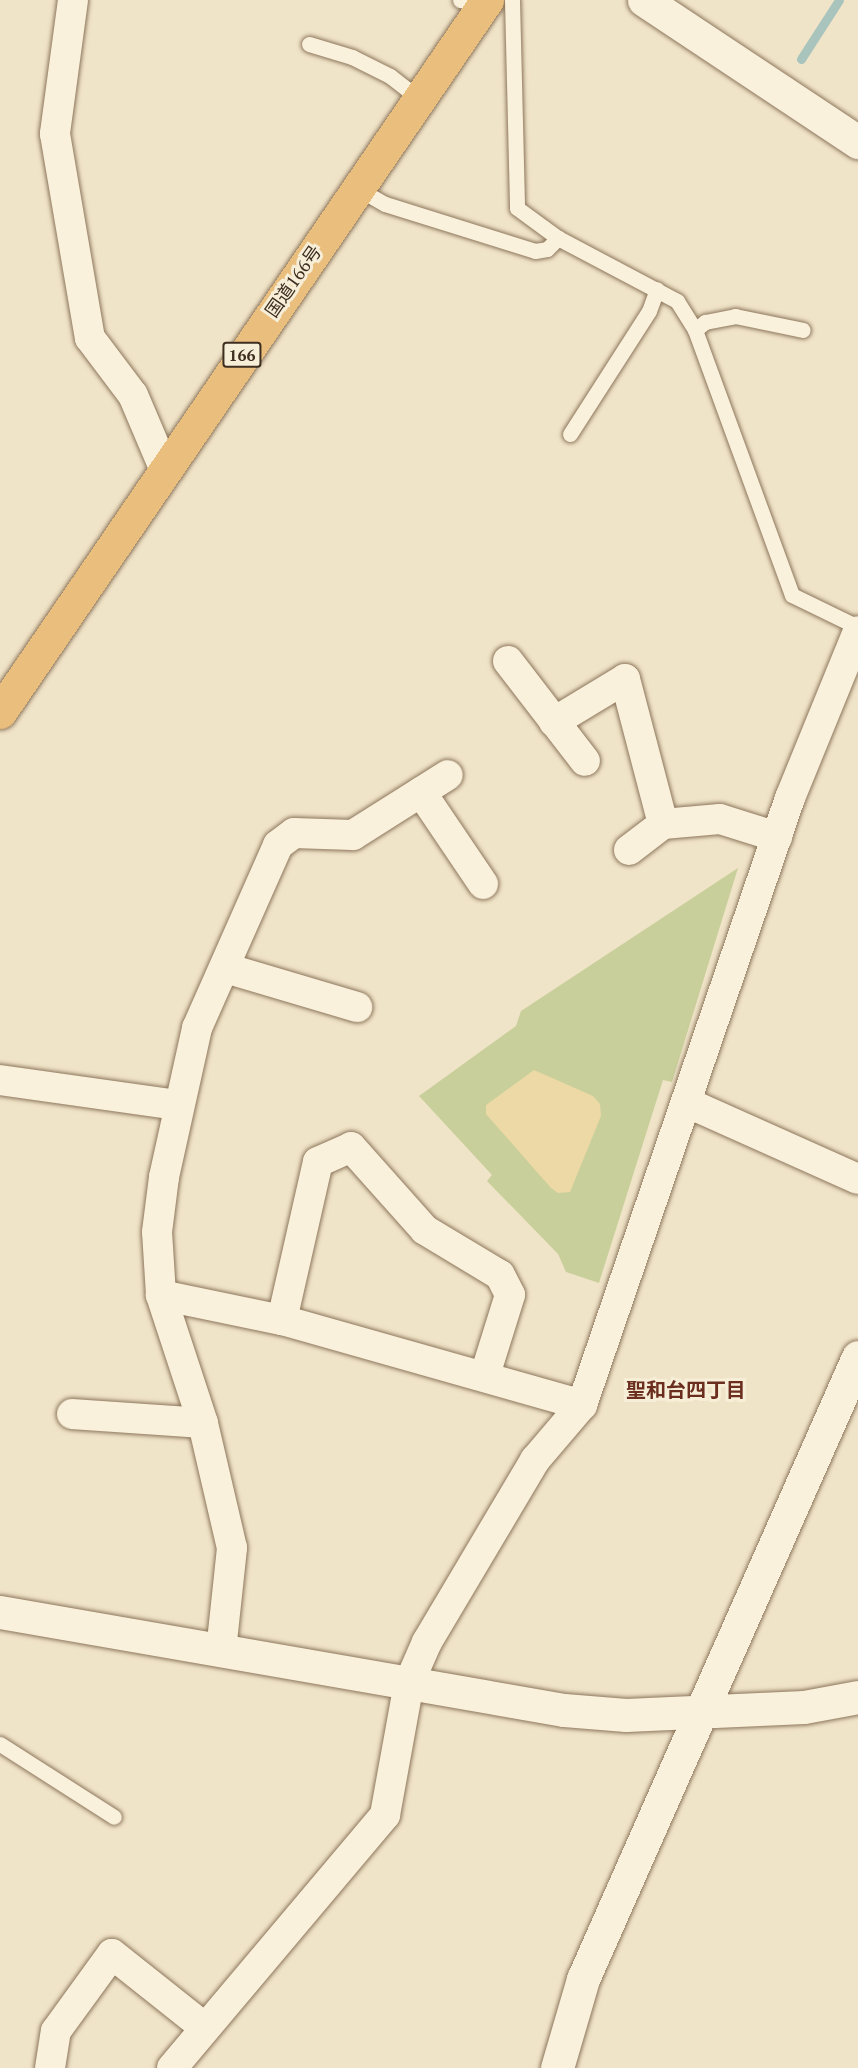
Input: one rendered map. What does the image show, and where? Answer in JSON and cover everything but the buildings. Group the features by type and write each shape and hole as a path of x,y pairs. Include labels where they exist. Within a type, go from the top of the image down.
{"highway":[{"name":"国道166号","path":"1,706 486,1"}],"street":[{"path":"73,0 55,134 90,338 133,395 165,468"},
{"path":"656,3 858,142"},
{"path":"172,2068 385,1815 409,1683 427,1642 535,1460 582,1405 688,1103 777,837 858,629"},
{"path":"508,661 585,761"},
{"path":"554,722 624,679 663,824"},
{"path":"221,1651 232,1548 203,1424 161,1295 156,1232 179,1105 197,1028 278,845 294,833 353,835 448,775"},
{"path":"421,792 483,884"},
{"path":"629,850 663,824 720,819 777,837"},
{"path":"225,968 357,1007"},
{"path":"0,1080 179,1105"},
{"path":"688,1103 858,1179"},
{"path":"282,1320 318,1162 351,1147 425,1230 500,1275 510,1295 485,1375"},
{"path":"161,1295 282,1320 485,1375 582,1405"},
{"path":"556,2068 583,1979 704,1711 858,1357"},
{"path":"72,1414 203,1424"},
{"path":"0,1612 564,1710 626,1714 804,1707 858,1697"},
{"path":"50,2068 56,2031 112,1954 205,2028"}],"lane":[{"path":"486,1 517,208 558,238 657,289 677,302 694,330 792,595 858,629"},
{"path":"309,44 352,57 390,76 418,98"},
{"path":"357,188 385,204 535,251 547,249 558,238"},
{"path":"570,434 649,311 657,289"},
{"path":"694,330 705,322 735,316 803,330"},
{"path":"0,1744 114,1817"}],"green space":[{"path":"738,868 672,1082 663,1080 599,1283 566,1272 558,1254 487,1181 492,1175 419,1096 516,1026 521,1011"}],"sand":[{"path":"534,1070 593,1096 600,1104 601,1116 570,1192 558,1193 551,1188 486,1114 486,1105"}],"waterway":[{"path":"801,59 839,0"}],"district":[{"name":"聖和台四丁目","path":"686,1389"}]}
